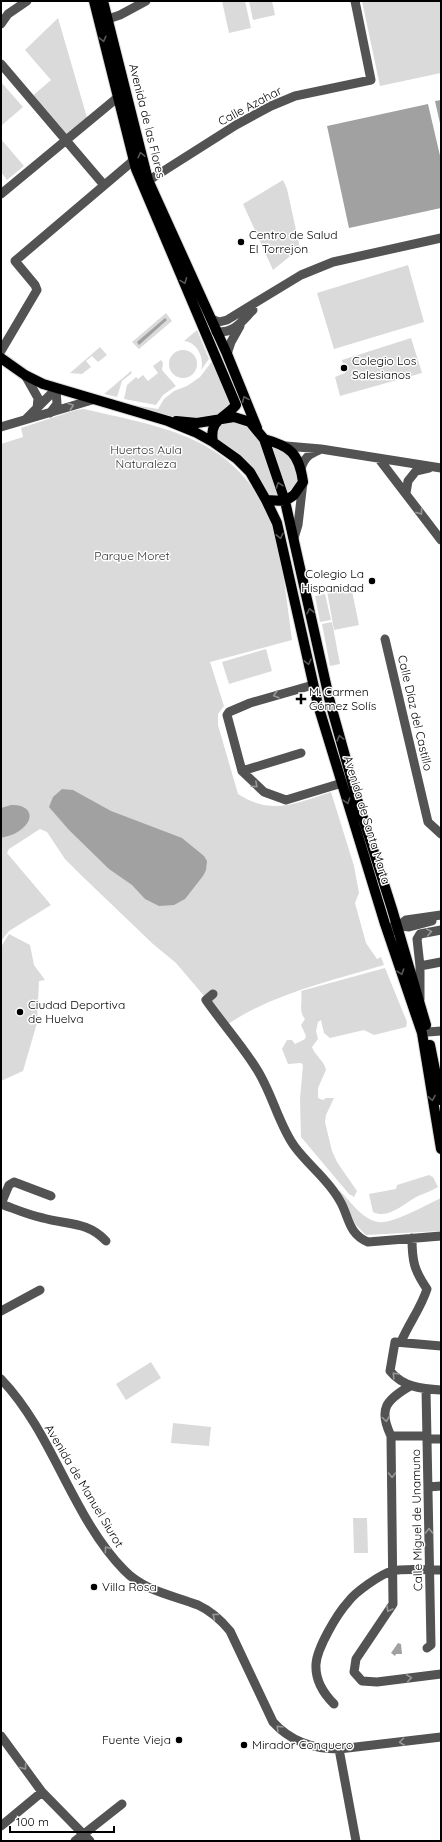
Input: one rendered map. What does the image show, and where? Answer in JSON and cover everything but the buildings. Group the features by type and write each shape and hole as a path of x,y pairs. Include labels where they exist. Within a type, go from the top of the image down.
{"main road":[{"name":"Avenida de las Flores","path":"94,1 122,94 145,182 193,304 234,397"},
{"name":"Avenida de las Flores","path":"103,1 108,19 134,160 211,319 262,437"},
{"name":"Avenida de las Flores","path":"193,304 201,307 211,328 216,332"},
{"name":"Avenida de las Flores","path":"216,332 216,340 234,382 234,397"},
{"name":"Avenida de Santa Marta","path":"1,358 25,375 56,389 168,421 213,442 237,459 250,472 266,500 277,524 318,705 385,924 425,1032 441,1100"},
{"path":"213,442 211,432 216,420 231,411 236,405 234,397"},
{"name":"Avenida de Santa Marta","path":"168,421 197,423 234,417 250,422 262,437 285,501 332,710 420,1005 441,1149"},
{"name":"Avenida de Santa Marta","path":"262,437 286,446"},
{"path":"266,500 285,501 294,495 303,482 301,469 294,454 286,446"}],"street":[{"path":"1,24 5,15 27,1"},
{"path":"108,19 120,15 146,1"},
{"name":"Calle Azahar","path":"145,182 236,125 270,106 295,96 371,80 356,1"},
{"path":"1,64 104,185"},
{"path":"1,194 65,139 122,94"},
{"path":"1,351 37,290 15,261 134,160"},
{"path":"211,319 219,322 227,320 263,300 301,276 333,262 441,238"},
{"path":"216,332 226,332 232,330 263,300"},
{"path":"227,354 231,342 245,318"},
{"path":"216,332 227,320"},
{"path":"25,375 38,398 37,409"},
{"path":"26,419 56,389"},
{"path":"50,413 57,404 56,389"},
{"path":"1,427 92,400"},
{"path":"286,446 321,449 437,467"},
{"path":"301,469 306,457 321,449"},
{"path":"379,459 441,540"},
{"path":"406,493 408,481 416,471 437,467"},
{"path":"294,538 298,526 303,482"},
{"name":"Calle Díaz del Castillo","path":"385,639 428,822 440,832"},
{"path":"313,685 242,703 229,712 227,715 242,771 264,792 286,800 342,783"},
{"path":"242,771 301,753"},
{"path":"392,909 407,924"},
{"path":"407,924 441,915"},
{"path":"385,924 397,926 441,919"},
{"path":"402,943 407,924"},
{"path":"389,935 397,926"},
{"path":"420,1005 420,966 417,939 420,934 441,930"},
{"path":"420,966 441,962"},
{"path":"213,994 206,1000 256,1068 267,1087 295,1147 322,1176 340,1200 348,1224 354,1232 368,1242 441,1236"},
{"path":"425,1032 441,1031"},
{"path":"51,1196 14,1182 9,1185 1,1204 42,1218 87,1227 98,1233 106,1241"},
{"path":"412,1238 412,1259 420,1278 427,1289 422,1304 398,1342 390,1371 410,1386 441,1390"},
{"path":"1,1311 40,1290"},
{"path":"398,1342 441,1346"},
{"name":"Avenida de Manuel Siurot","path":"1,1379 22,1405 106,1550 125,1571 154,1590 199,1606 222,1621 230,1632 273,1722 281,1731 309,1746 324,1749 339,1749 441,1737"},
{"path":"410,1386 393,1395 387,1404 384,1414 391,1436 393,1604 356,1659 354,1672 362,1681 377,1682 441,1674"},
{"name":"Calle Miguel de Unamuno","path":"426,1389 431,1645 427,1648"},
{"path":"391,1436 441,1439"},
{"path":"428,1487 441,1486"},
{"path":"334,1704 324,1695 318,1679 316,1664 321,1645 347,1602 362,1588 393,1571 441,1570"},
{"path":"1,1736 5,1748 42,1792 90,1841"},
{"path":"339,1749 356,1841"},
{"path":"1,1826 42,1792"},
{"path":"75,1841 122,1804"}],"green space":[{"path":"222,1 245,1 251,28 229,33"},
{"path":"249,1 272,1 275,15 253,20"},
{"path":"362,1 441,1 441,73 380,86"},
{"path":"58,18 88,121 65,139 30,98 51,80 25,50"},
{"path":"1,82 23,107 1,126"},
{"path":"1,139 24,166 7,180 1,172"},
{"path":"283,180 287,189 300,248 273,270 243,204"},
{"path":"408,265 424,322 334,349 317,293"},
{"path":"166,313 172,321 139,349 132,342"},
{"path":"197,330 209,359 201,370 202,361 199,351 193,344 184,341"},
{"path":"411,338 422,373 340,396 335,377 345,373 342,360"},
{"path":"100,347 107,355 98,362 92,356 86,361 91,367 82,374 70,373"},
{"path":"183,350 193,354 197,364 193,374 183,378 173,374 169,364 173,354"},
{"path":"161,360 163,363 162,370 176,386 163,395 156,405 124,399 127,385 136,377 138,379 143,375 148,381 158,373 153,366"},
{"path":"213,360 230,404 219,413 208,418 195,420 181,419 127,404 158,409 164,399 174,391 187,386 200,377"},
{"path":"131,371 132,373 122,381 117,397 104,394"},
{"name":"Parque Moret","path":"84,409 170,430 195,440 218,454 239,471 257,494 272,523 276,535 292,640 210,662 224,706 218,714 218,725 238,794 250,801 262,805 273,806 296,803 331,792 354,866 359,893 355,903 366,943 377,959 381,957 384,965 284,996 246,1013 228,1024 176,963 153,944 82,876 65,859 47,832 40,829 9,849 7,853 51,905 9,931 1,941 1,444 23,437 21,428 76,410"},
{"path":"234,421 247,426 259,439 279,498 269,495 251,467 230,448 217,439 215,434 221,424"},
{"path":"270,445 282,450 291,457 296,467 298,480 286,495"},
{"path":"351,586 359,625 334,630 327,591"},
{"path":"325,594 331,620 320,622 315,596"},
{"path":"332,622 340,664 330,666 322,624"},
{"path":"266,649 272,671 229,684 222,662"},
{"name":"Ciudad Deportiva de Huelva","path":"9,934 30,945 34,965 45,980 39,981 37,1023 23,1071 1,1081 1,947"},
{"path":"385,968 407,1022 406,1027 374,1035 364,1030 330,1038 324,1033 321,1020 318,1022 316,1031 318,1039 312,1047 326,1070 318,1088 318,1098 323,1100 326,1098 334,1098 326,1115 325,1122 332,1151 337,1162 357,1191 354,1197 349,1194 301,1137 300,1099 303,1065 301,1063 288,1064 282,1049 287,1040 292,1040 295,1044 305,1039 306,1036 301,1025 305,1019 301,1009 301,991"},
{"path":"429,1175 433,1177 438,1187 418,1196 391,1212 379,1214 373,1212 369,1194 396,1189 397,1185"},
{"path":"340,1191 362,1214 378,1222 384,1222 400,1217 441,1198 441,1231 366,1235 356,1225 339,1192"},
{"path":"151,1362 161,1378 126,1400 116,1384"},
{"path":"173,1423 211,1427 209,1446 171,1443"},
{"path":"353,1518 367,1518 368,1553 354,1553"}],"shaded area":[{"path":"441,100 441,128 435,101"},
{"path":"428,104 441,160 441,208 349,228 327,126"},
{"path":"165,318 167,320 139,345 137,342"},
{"path":"62,789 73,790 111,811 182,838 204,856 207,861 206,870 203,876 185,899 174,905 159,906 145,899 132,885 109,869 69,830 49,807 53,797"},
{"path":"11,805 18,805 27,810 29,814 28,822 19,831 1,838 1,808"},
{"path":"398,1643 401,1644 402,1654 396,1654 395,1656 391,1653"}],"place":[{"name":"Centro de Salud El Torrejon","path":"241,242"},
{"name":"Colegio Los Salesianos","path":"344,368"},
{"name":"Colegio La Hispanidad","path":"372,581"},
{"name":"M. Carmen Gómez Solís","path":"301,699"},
{"name":"Ciudad Deportiva de Huelva","path":"20,1012"},
{"name":"Villa Rosa","path":"94,1587"},
{"name":"Fuente Vieja","path":"179,1740"},
{"name":"Mirador Conquero","path":"244,1745"}],"park label":[{"name":"Huertos Aula Naturaleza","path":"146,457"}]}
